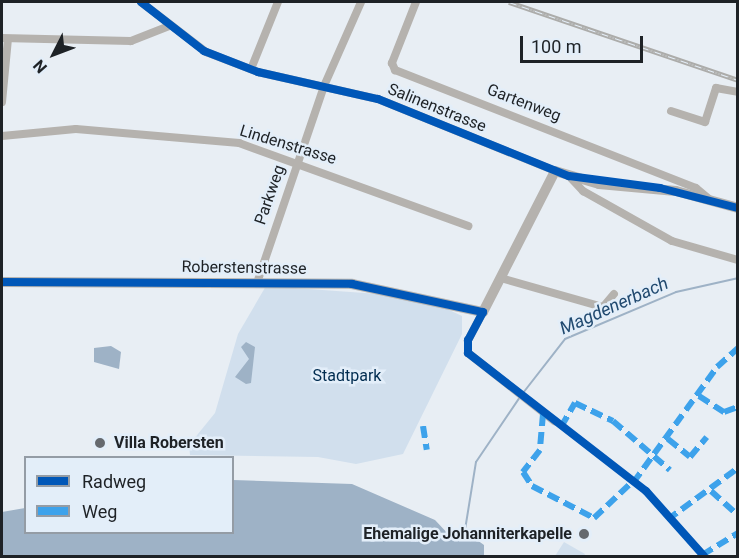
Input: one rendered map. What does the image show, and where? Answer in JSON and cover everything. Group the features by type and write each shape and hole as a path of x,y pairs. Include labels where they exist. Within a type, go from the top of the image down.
{"street":[{"name":"Salinenstrasse","path":"141,2 204,51 251,69 378,99 569,176 708,198 738,208"},
{"path":"251,69 278,2"},
{"name":"Parkweg","path":"258,280 324,87 361,2"},
{"name":"Gartenweg","path":"416,2 392,63 395,70 696,188 708,198"},
{"path":"2,102 5,38 131,41 169,26"},
{"path":"671,111 705,122 716,88 738,92"},
{"name":"Lindenstrasse","path":"2,136 76,129 149,133 239,143 298,161 468,226"},
{"path":"554,421 468,353 468,340 504,279 555,171"},
{"path":"569,176 583,190 672,241 738,260"},
{"path":"504,279 603,307 614,294"},
{"name":"Roberstenstrasse","path":"2,282 258,280 352,284 483,312"}],"green space":[{"name":"Stadtpark","path":"266,286 421,297 462,316 462,334 403,454 356,464 318,457 190,455 189,445 215,413 238,334"},
{"path":"564,542 585,554 584,556 555,556"}],"shaded area":[{"path":"246,342 255,347 251,383 246,384 235,377 249,359 241,347"},
{"path":"111,346 121,352 119,369 94,362 94,348"},
{"path":"234,480 352,484 435,520 451,537 470,535 484,545 484,556 2,556 2,512 24,508 24,534 234,534"}],"waterway":[{"name":"Magdenerbach","path":"523,393 565,339 676,292 738,278"},
{"name":"Magdenerbach","path":"464,536 476,462 520,397"}],"railway":[{"path":"509,2 738,80"}],"marked path":[{"path":"633,483 717,367 738,348"},
{"path":"699,396 724,412 738,407"},
{"path":"561,427 575,403 613,421 670,470"},
{"path":"543,414 540,450 523,472 532,486 594,518 630,484"},
{"path":"423,426 427,450"},
{"path":"668,439 690,457 707,437"},
{"path":"667,520 738,468"},
{"path":"711,491 738,515"},
{"path":"702,555 738,533"}],"cycle path":[{"path":"141,2 204,51 258,72 378,99 569,176 660,188 738,208"},
{"path":"2,282 352,284 483,312 468,340 468,353 646,491 704,556"}],"place":[{"name":"Villa Robersten","path":"100,443"},
{"name":"Ehemalige Johanniterkapelle","path":"584,534"}]}
